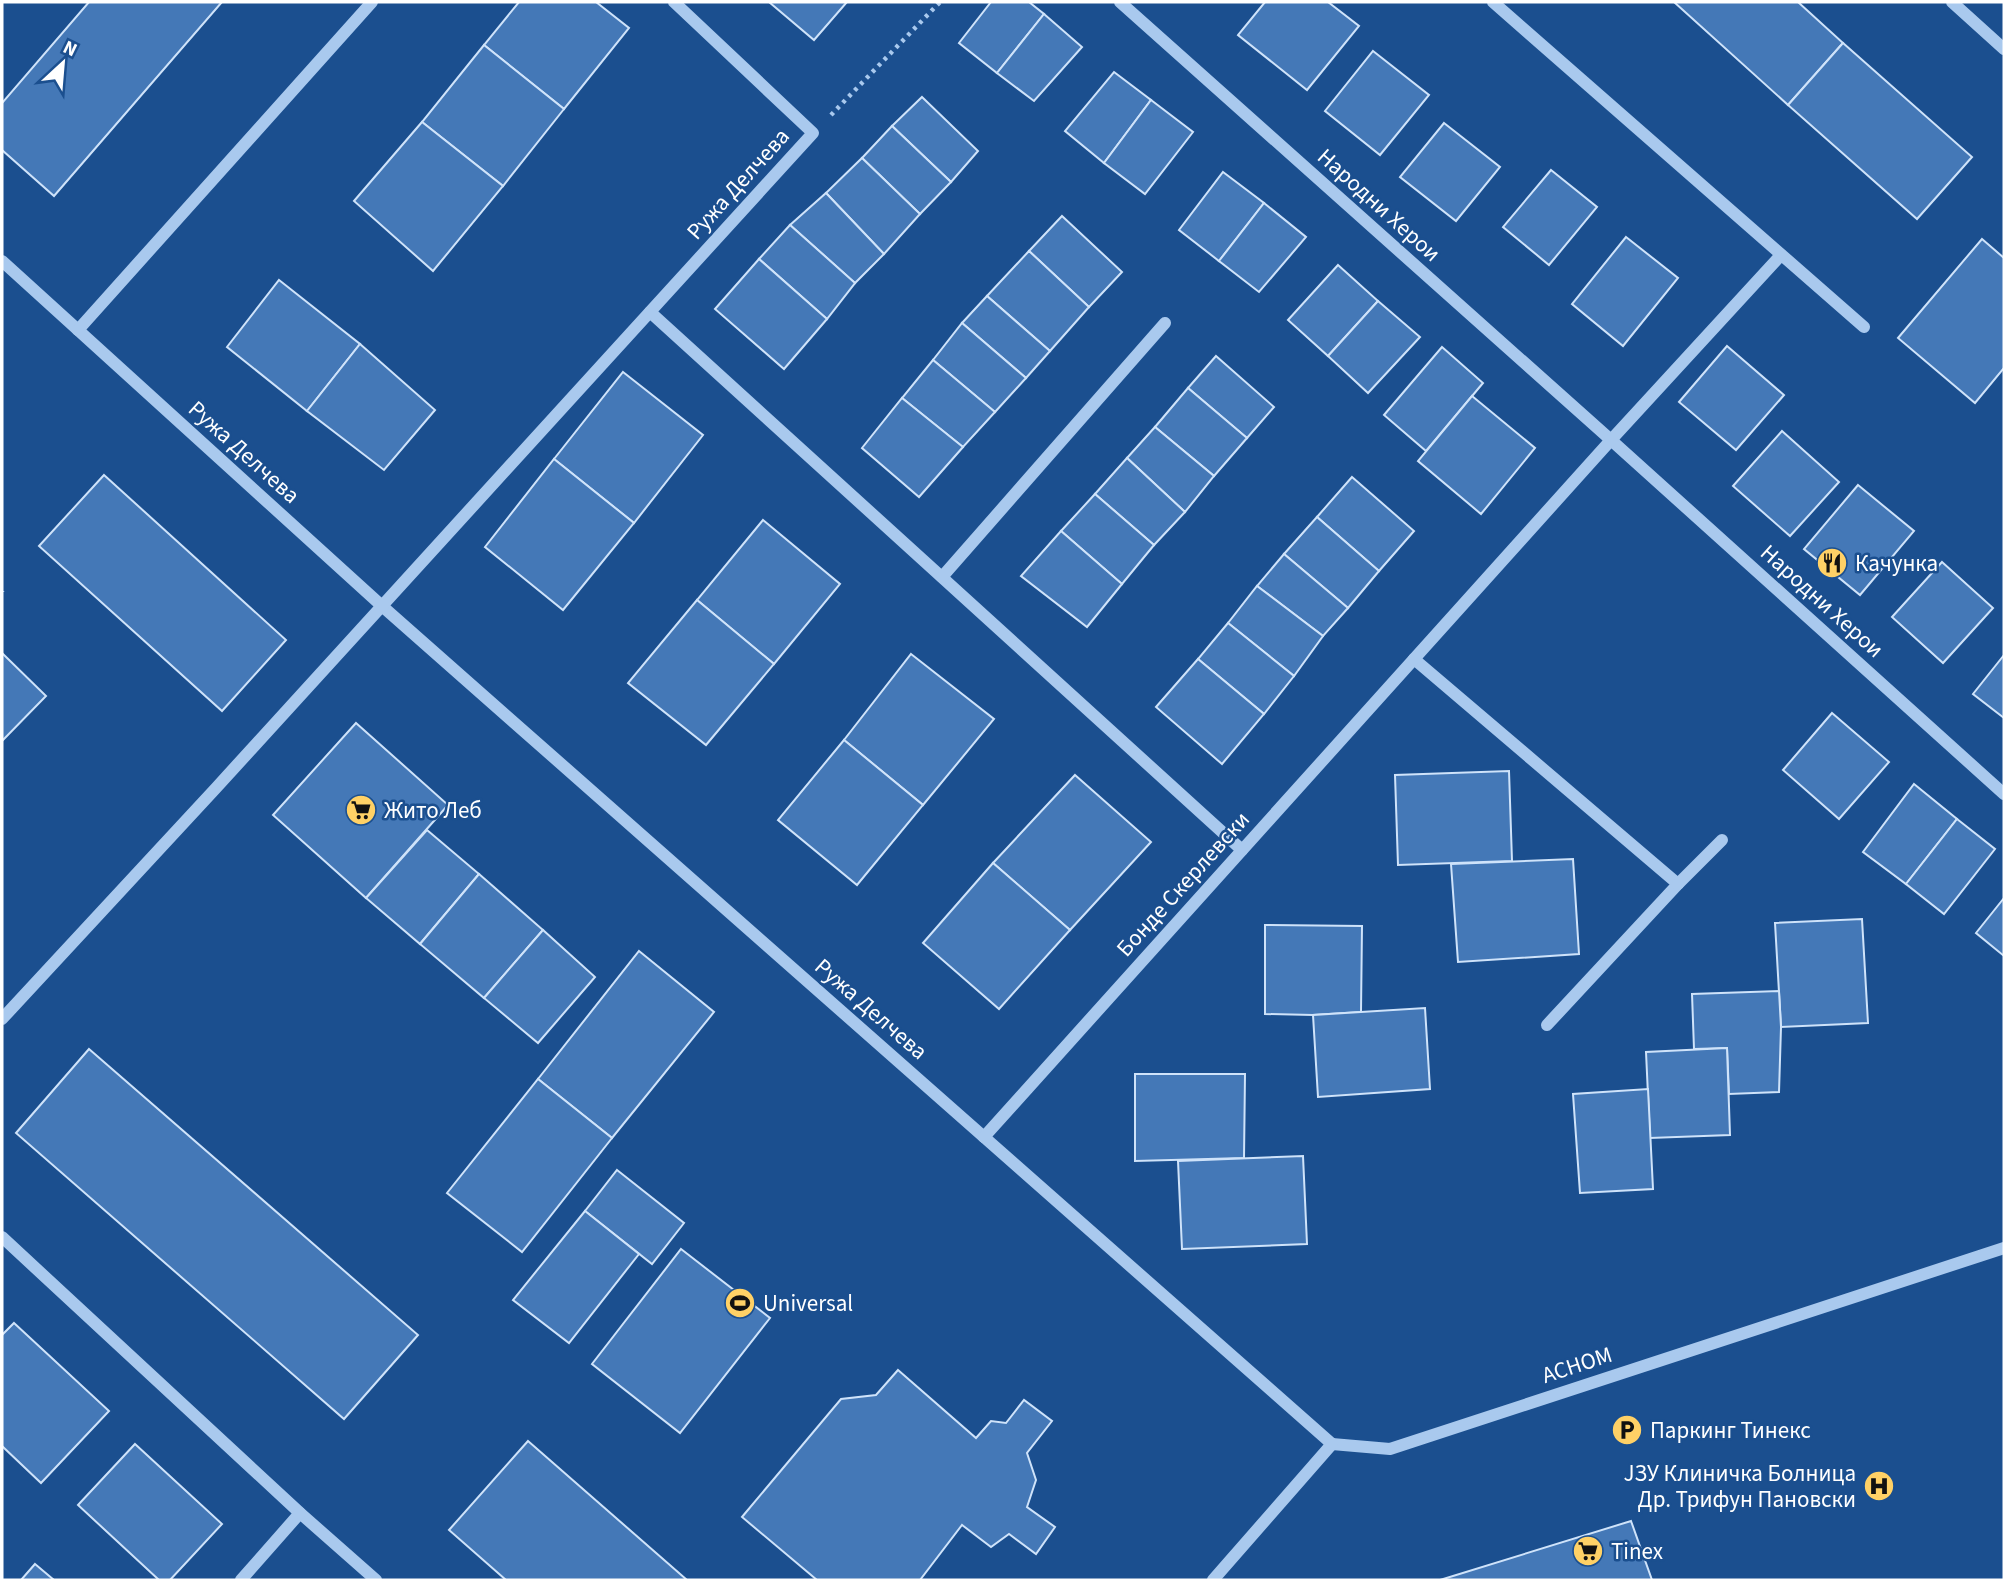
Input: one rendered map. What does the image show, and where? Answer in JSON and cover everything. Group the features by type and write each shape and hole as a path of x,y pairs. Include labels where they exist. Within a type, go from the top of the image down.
{"street":[{"path":"78,330 372,2"},
{"name":"Ружа Делчева","path":"382,606 813,133 674,2"},
{"name":"Народни Херои","path":"1120,2 2004,794"},
{"path":"1493,2 1864,327"},
{"path":"1952,2 2004,49"},
{"path":"1611,440 1781,255"},
{"name":"Ружа Делчева","path":"2,261 382,606 1332,1444"},
{"path":"650,312 1242,850"},
{"path":"942,577 1165,323"},
{"name":"Бонде Скерлевски","path":"984,1137 1611,440"},
{"path":"2,1019 382,606"},
{"path":"1414,659 1678,884"},
{"path":"1547,1025 1722,840"},
{"path":"2,1237 376,1580"},
{"name":"АСНОМ","path":"1332,1444 1390,1448 2004,1248"},
{"path":"1213,1580 1332,1444"},
{"path":"241,1580 300,1513"}],"path":[{"path":"813,133 940,2"}],"building":[{"path":"89,2 222,2 54,196 2,150 2,103"},
{"path":"519,2 596,2 629,28 564,109 484,45"},
{"path":"769,2 847,2 814,40"},
{"path":"991,2 1029,2 1044,14 997,73 959,43"},
{"path":"1265,2 1328,2 1359,26 1307,90 1238,35"},
{"path":"1674,2 1798,2 1843,43 1788,105"},
{"path":"1044,14 1082,47 1034,101 997,73"},
{"path":"1843,43 1972,157 1917,219 1788,105"},
{"path":"484,45 564,109 503,186 422,122"},
{"path":"1373,51 1429,95 1380,155 1325,111"},
{"path":"1114,72 1151,100 1104,163 1065,131"},
{"path":"922,97 978,151 951,182 892,126"},
{"path":"1151,100 1193,132 1145,194 1104,163"},
{"path":"422,122 503,186 433,271 354,201"},
{"path":"1444,123 1500,167 1456,221 1400,177"},
{"path":"892,126 951,182 920,214 862,158"},
{"path":"862,158 920,214 884,254 826,193"},
{"path":"1551,170 1597,207 1549,265 1503,227"},
{"path":"1223,172 1264,203 1219,261 1179,230"},
{"path":"826,193 884,254 855,283 790,225"},
{"path":"1264,203 1306,237 1259,292 1219,261"},
{"path":"1062,216 1122,272 1089,307 1029,251"},
{"path":"790,225 855,283 827,319 759,259"},
{"path":"1626,237 1678,278 1623,346 1572,304"},
{"path":"1982,239 2004,258 2004,368 1975,403 1898,338"},
{"path":"1029,251 1089,307 1050,351 987,296"},
{"path":"759,259 827,319 784,369 715,309"},
{"path":"1338,265 1378,301 1328,356 1288,320"},
{"path":"279,280 360,344 307,411 227,347"},
{"path":"987,296 1050,351 1026,378 962,323"},
{"path":"1378,301 1420,337 1368,393 1328,356"},
{"path":"962,323 1026,378 995,412 933,360"},
{"path":"360,344 435,410 384,470 307,411"},
{"path":"1727,346 1784,395 1736,450 1679,402"},
{"path":"1442,347 1483,383 1426,451 1384,415"},
{"path":"1216,356 1274,407 1247,438 1188,388"},
{"path":"933,360 995,412 963,447 902,398"},
{"path":"623,372 703,435 634,523 554,459"},
{"path":"1188,388 1247,438 1214,476 1155,427"},
{"path":"1472,396 1535,448 1481,514 1418,461"},
{"path":"902,398 963,447 919,497 862,448"},
{"path":"1155,427 1214,476 1185,512 1127,458"},
{"path":"1782,431 1839,482 1790,536 1733,486"},
{"path":"1127,458 1185,512 1154,545 1095,494"},
{"path":"554,459 634,523 563,610 485,547"},
{"path":"104,475 286,640 222,711 39,546"},
{"path":"1352,477 1414,531 1379,571 1317,517"},
{"path":"1858,485 1914,531 1860,595 1804,549"},
{"path":"1095,494 1154,545 1122,584 1061,531"},
{"path":"1317,517 1379,571 1348,608 1284,554"},
{"path":"763,520 840,584 774,664 697,600"},
{"path":"1061,531 1122,584 1087,627 1021,576"},
{"path":"1284,554 1348,608 1323,636 1257,586"},
{"path":"1942,562 1993,608 1943,663 1892,617"},
{"path":"1257,586 1323,636 1294,676 1228,623"},
{"path":"697,600 774,664 706,745 628,683"},
{"path":"1228,623 1294,676 1264,714 1198,659"},
{"path":"2,653 46,696 2,741"},
{"path":"911,654 994,719 923,805 844,740"},
{"path":"2004,655 2004,718 1973,694"},
{"path":"1198,659 1264,714 1222,764 1156,707"},
{"path":"1832,713 1889,762 1839,819 1783,770"},
{"name":"Жито Леб","path":"356,723 448,805 366,898 273,815"},
{"path":"844,740 923,805 857,885 778,820"},
{"path":"1509,771 1512,861 1398,865 1395,775"},
{"path":"1075,775 1151,842 1070,930 993,863"},
{"path":"1914,784 1957,819 1906,884 1863,852"},
{"path":"1957,819 1995,849 1944,914 1906,884"},
{"path":"427,830 479,874 420,944 366,898"},
{"path":"1573,859 1579,954 1458,962 1451,864"},
{"path":"993,863 1070,930 999,1009 923,943"},
{"path":"479,874 543,930 484,998 420,944"},
{"path":"2004,898 2004,956 1976,933"},
{"path":"1862,919 1868,1023 1781,1027 1775,923"},
{"path":"1265,925 1362,926 1361,1012 1265,1014"},
{"path":"543,930 595,977 538,1043 484,998"},
{"path":"639,951 714,1012 612,1138 538,1079"},
{"path":"1779,991 1779,1092 1729,1094 1727,1048 1694,1049 1692,994"},
{"path":"1425,1008 1430,1089 1318,1097 1313,1015"},
{"path":"1727,1048 1730,1135 1650,1138 1646,1052"},
{"path":"89,1049 418,1335 344,1419 16,1133"},
{"path":"1135,1074 1245,1074 1244,1158 1135,1161"},
{"path":"538,1079 612,1138 522,1252 447,1193"},
{"path":"1648,1089 1653,1189 1580,1193 1573,1094"},
{"path":"1303,1156 1307,1244 1182,1249 1178,1161"},
{"path":"617,1170 684,1223 652,1264 585,1211"},
{"path":"585,1211 639,1254 569,1343 513,1300"},
{"path":"681,1249 770,1318 680,1433 592,1364"},
{"path":"14,1323 109,1411 41,1483 2,1446 2,1335"},
{"path":"898,1370 976,1438 991,1421 1006,1423 1024,1400 1052,1421 1027,1453 1036,1480 1027,1507 1055,1527 1036,1554 1009,1534 991,1547 962,1525 920,1580 817,1580 742,1517 841,1399 876,1395"},
{"path":"528,1441 687,1580 506,1580 449,1530"},
{"path":"135,1444 222,1524 170,1580 159,1580 78,1505"},
{"name":"Tinex","path":"1631,1521 1652,1580 1440,1580"},
{"path":"35,1564 54,1580 21,1580"}],"place":[{"name":"Качунка","path":"1832,563"},
{"name":"Жито Леб","path":"361,810"},
{"name":"Universal","path":"740,1303"},
{"name":"Паркинг Тинекс","path":"1627,1430"},
{"name":"ЈЗУ Клиничка Болница Др. Трифун Пановски","path":"1879,1486"},
{"name":"Tinex","path":"1588,1551"}]}
